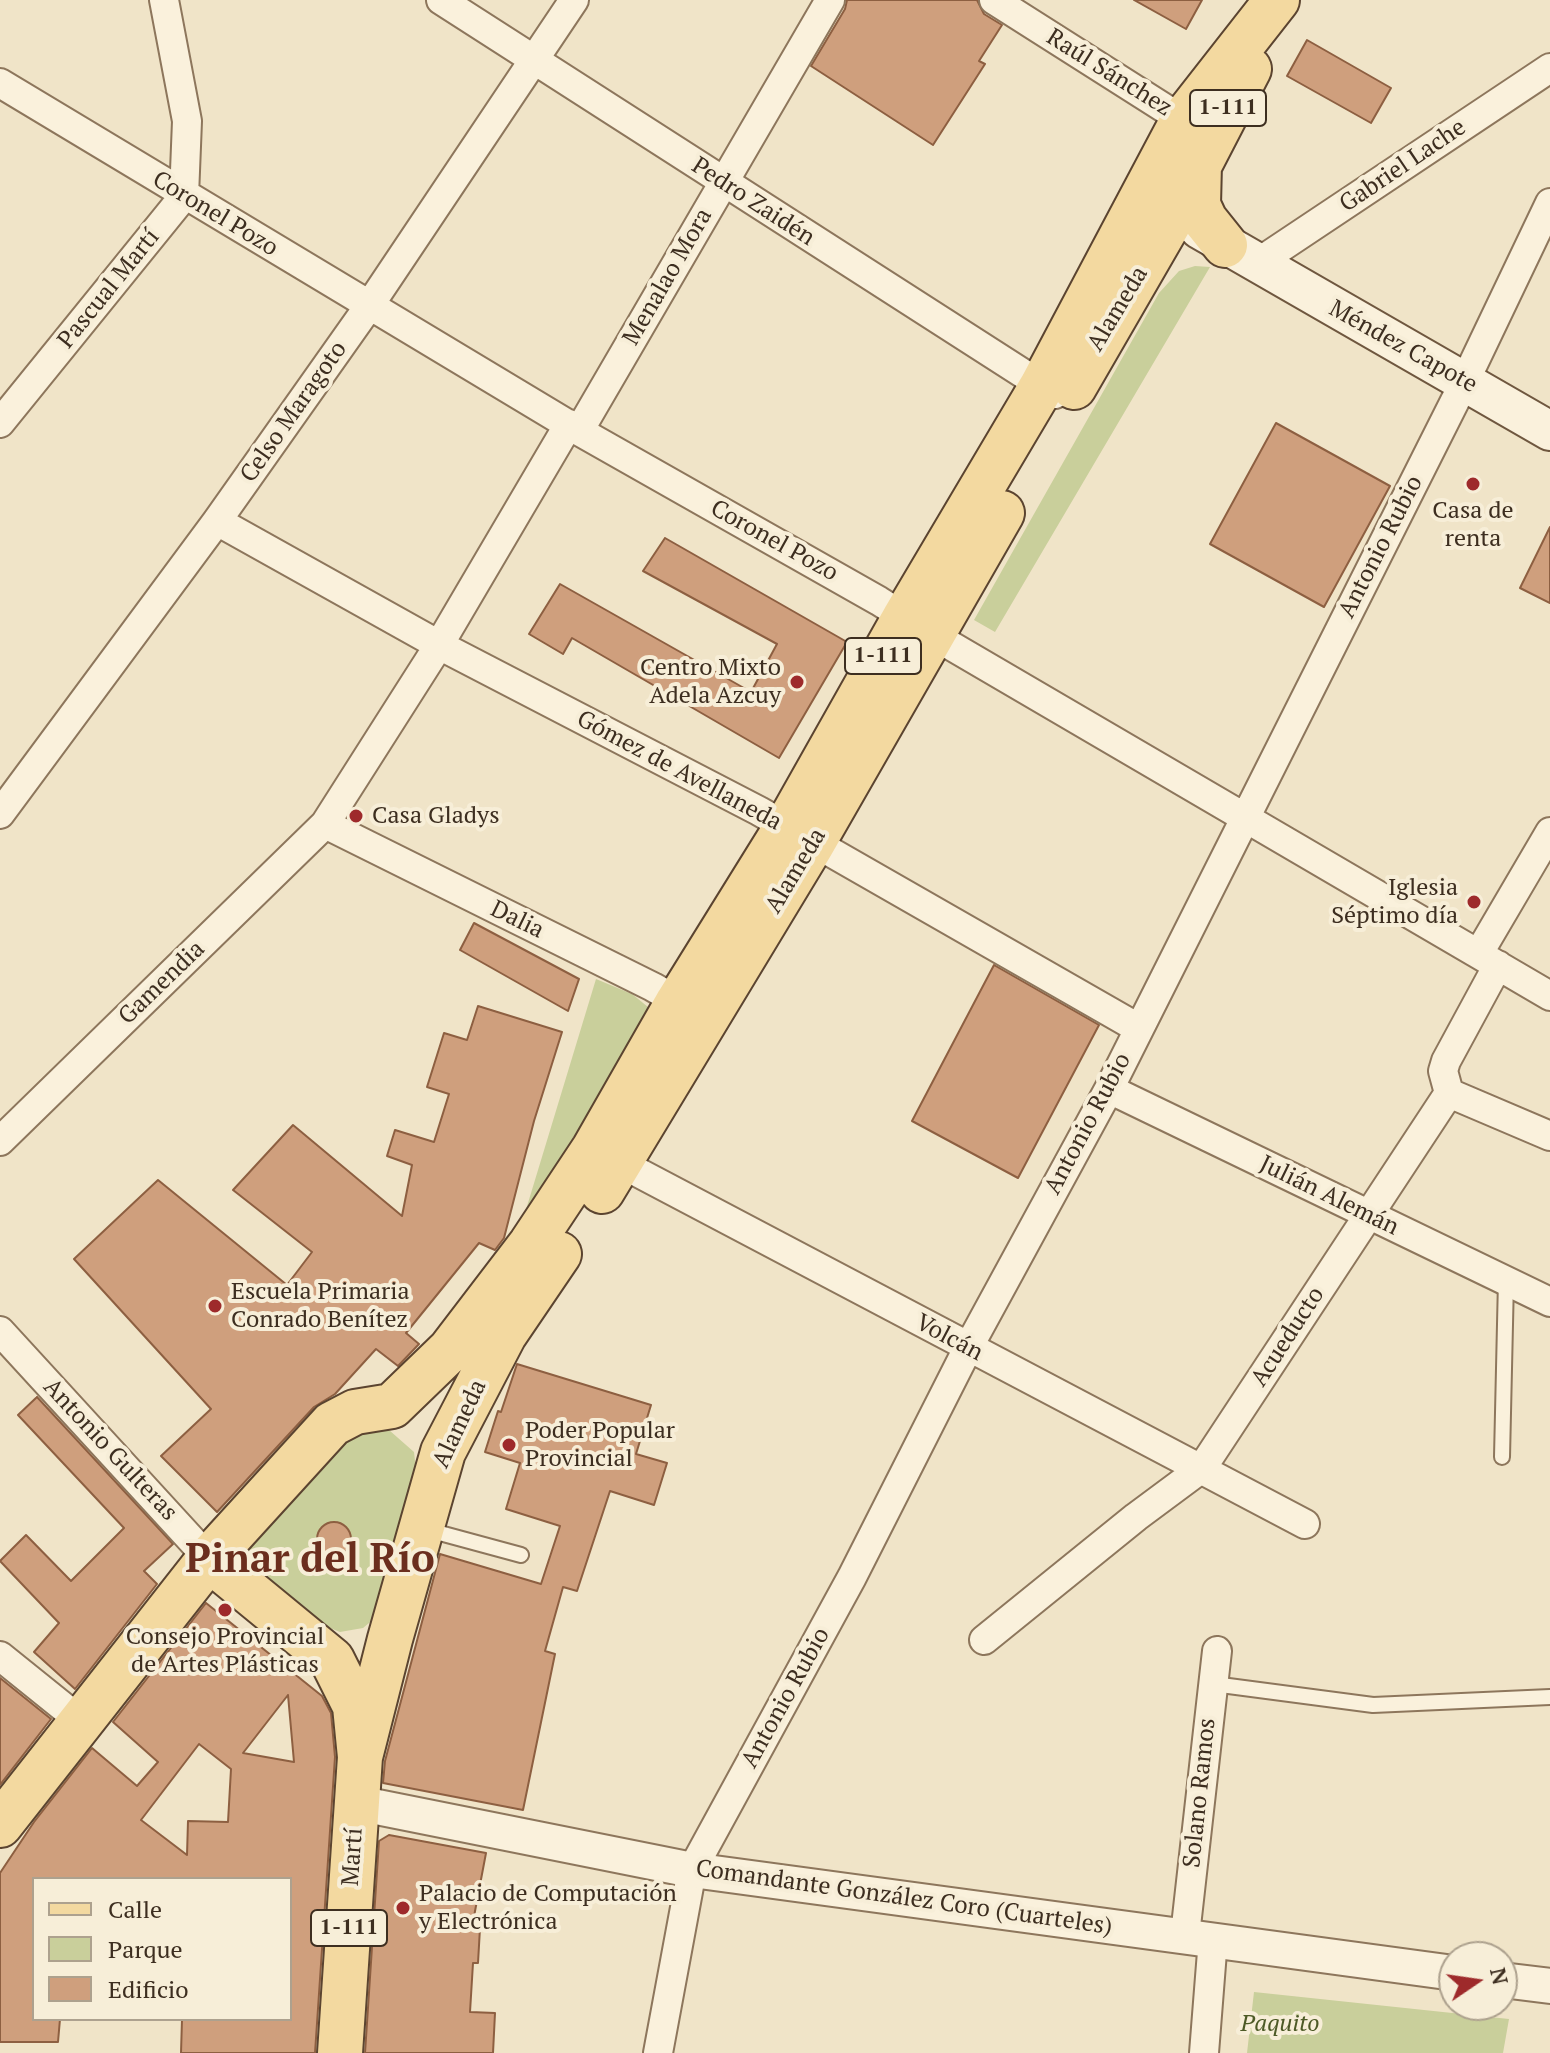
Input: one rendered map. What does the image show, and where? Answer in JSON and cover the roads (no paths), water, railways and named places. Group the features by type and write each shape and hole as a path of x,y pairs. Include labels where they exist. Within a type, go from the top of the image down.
{"main road":[{"name":"Alameda","path":"1053,385 1077,316 1183,120 1277,0"},
{"name":"Alameda","path":"360,1757 443,1452 504,1335 693,1010 799,836 1053,385 1143,267 1174,214 1248,70 1277,0"},
{"path":"1053,385 1146,223 1163,215 1174,214 1167,200 1169,182 1223,71"},
{"path":"1199,163 1198,205 1205,220 1241,254"},
{"name":"Méndez Capote","path":"1174,214 1550,431"},
{"path":"1143,267 1181,249 1195,246 1241,254"},
{"name":"Alameda","path":"392,1406 450,1350 531,1244 607,1156"},
{"path":"0,1825 209,1559 332,1424 355,1412 392,1406 443,1452"},
{"name":"Antonio Gulteras","path":"209,1559 332,1660 355,1706 360,1757"},
{"path":"332,1660 361,1659 390,1639"},
{"name":"Martí","path":"340,2053 360,1757"}],"street":[{"path":"164,0 187,121 184,196"},
{"name":"Pedro Zaidén","path":"441,0 722,183 1053,385"},
{"name":"Celso Maragoto","path":"0,814 217,521 369,306 574,0"},
{"name":"Menalao Mora","path":"325,824 574,428 830,0"},
{"name":"Raúl Sánchez","path":"994,0 1027,9 1183,120"},
{"name":"Gabriel Lache","path":"1241,254 1550,68"},
{"name":"Coronel Pozo","path":"0,83 574,428 1550,996"},
{"name":"Pascual Martí","path":"0,423 184,196"},
{"name":"Antonio Rubio","path":"658,2053 692,1870 852,1577 968,1348 1109,1089 1465,381 1550,203"},
{"name":"Gómez de Avellaneda","path":"217,521 439,645 759,811 1138,1028"},
{"name":"Dalia","path":"325,824 693,1010"},
{"name":"Gamendia","path":"0,1141 325,824"},
{"path":"1550,832 1488,959 1443,1071 1449,1093 1550,1136"},
{"name":"Julián Alemán","path":"1109,1089 1550,1302"},
{"name":"Acueducto","path":"984,1640 1136,1517 1202,1468 1449,1093"},
{"name":"Volcán","path":"607,1156 1305,1524"},
{"name":"Antonio Gulteras","path":"0,1331 209,1559"},
{"name":"Solano Ramos","path":"1204,2053 1199,1937 1211,1688 1217,1651"},
{"path":"0,1656 82,1722"},
{"name":"Comandante González Coro (Cuarteles)","path":"357,1803 692,1870 1438,1971"},
{"path":"1518,1982 1550,1986"}],"lane":[{"path":"1502,1457 1506,1280"},
{"path":"421,1528 521,1555"},
{"path":"1211,1688 1221,1685 1373,1705 1550,1697"}],"place":[{"name":"Casa de renta","path":"1473,484"},
{"name":"Centro Mixto Adela Azcuy","path":"797,682"},
{"name":"Casa Gladys","path":"356,816"},
{"name":"Iglesia Séptimo día","path":"1474,902"},
{"name":"Escuela Primaria Conrado Benítez","path":"215,1306"},
{"name":"Poder Popular Provincial","path":"509,1445"},
{"name":"Consejo Provincial de Artes Plásticas","path":"225,1610"},
{"name":"Palacio de Computación y Electrónica","path":"403,1908"}],"district":[{"name":"Pinar del Río","path":"310,1561"}],"park label":[{"name":"Paquito","path":"1280,2024"}]}
